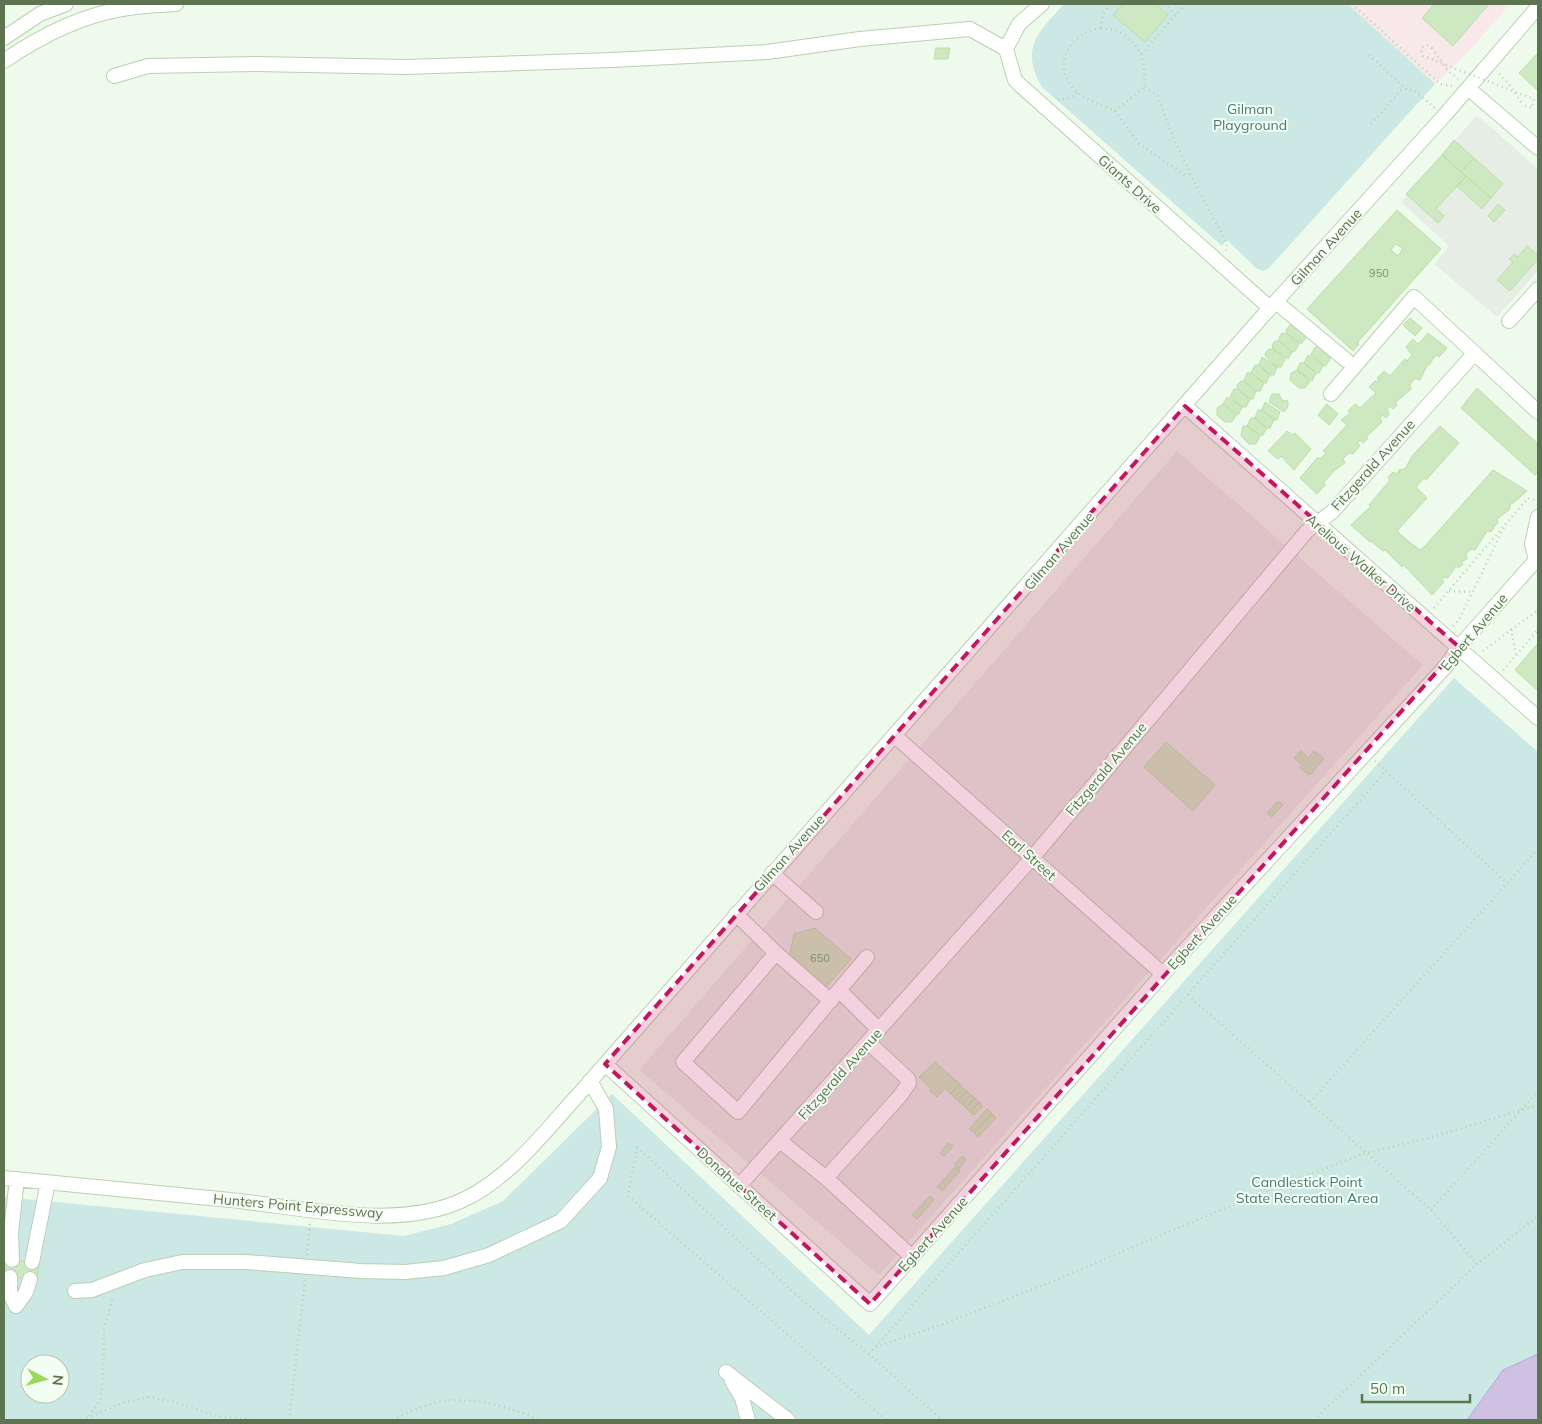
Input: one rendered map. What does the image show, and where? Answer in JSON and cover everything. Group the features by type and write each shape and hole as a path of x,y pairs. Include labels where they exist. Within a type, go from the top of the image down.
{"street":[{"path":"4,38 40,14 66,4"},
{"path":"4,61 33,41 77,22 121,9 176,4"},
{"path":"114,76 148,66 256,64 406,67 767,52 860,39 970,29 1006,49 1019,24 1042,4"},
{"name":"Gilman Avenue","path":"579,1094 1273,305 1444,116 1538,7"},
{"name":"Giants Drive","path":"1006,49 1015,80 1048,111 1224,267 1346,360"},
{"path":"1468,88 1538,148"},
{"path":"1509,321 1538,289"},
{"path":"1331,394 1414,297 1461,337 1474,354 1538,412"},
{"name":"Fitzgerald Avenue","path":"739,1186 1032,858 1307,531 1332,512 1474,354"},
{"name":"Arelious Walker Drive","path":"1185,406 1316,524 1538,718"},
{"name":"Egbert Avenue","path":"870,1304 1164,974 1365,752 1446,666 1459,647 1537,560 1532,544 1538,517"},
{"name":"Earl Street","path":"894,736 1164,974"},
{"path":"772,873 816,912"},
{"path":"736,914 776,953 831,1001"},
{"path":"776,953 683,1062 738,1112 867,957"},
{"path":"839,990 879,1030"},
{"path":"826,1178 909,1083 908,1079 868,1042"},
{"name":"Donahue Street","path":"605,1064 870,1304"},
{"path":"75,1291 92,1290 164,1264 189,1261 306,1266 384,1272 444,1268 484,1257 561,1221 600,1178 609,1147 606,1109 590,1081"},
{"name":"Hunters Point Expressway","path":"10,1179 362,1214 407,1214 437,1209 480,1191 508,1168 579,1094"},
{"path":"780,1141 826,1178 912,1257"},
{"path":"10,1179 12,1260"},
{"path":"32,1262 48,1182"},
{"path":"10,1277 10,1293 16,1306 26,1292 30,1279"},
{"path":"748,1420 742,1398 726,1372 788,1420"}],"path":[{"path":"1101,28 1103,14 1110,4"},
{"path":"1164,4 1176,14"},
{"path":"1142,54 1185,4"},
{"path":"1352,4 1440,84 1468,88"},
{"path":"1115,111 1144,87 1146,72 1142,54 1121,32 1101,28 1080,34 1066,54 1065,66 1067,80 1077,93 1115,111 1126,130 1139,144 1185,175 1191,174"},
{"path":"1448,71 1443,63 1431,46 1423,47 1421,52 1424,57 1442,64 1451,67 1478,77 1504,87 1513,90 1522,93 1531,97 1534,101 1533,106 1524,106 1514,91 1510,84"},
{"path":"1369,55 1407,90 1414,90 1444,116"},
{"path":"1144,87 1158,96 1169,130 1228,243 1224,267"},
{"path":"1371,124 1404,87"},
{"path":"1048,111 1059,99 1070,98 1077,93"},
{"path":"1425,618 1528,498 1538,501"},
{"path":"1445,635 1459,620 1506,524"},
{"path":"1449,591 1472,592"},
{"path":"1474,661 1489,644 1538,610"},
{"path":"1512,629 1516,655"},
{"path":"1494,679 1538,630"},
{"path":"1365,752 1507,883"},
{"path":"869,1354 1386,771"},
{"path":"1310,1102 1538,850"},
{"path":"1188,995 1431,1210 1477,1264"},
{"path":"1431,1210 1538,1091"},
{"path":"875,1347 943,1324 1051,1282 1270,1189 1366,1153 1538,1106"},
{"path":"886,1420 628,1196 637,1147 802,1300 869,1354 942,1420"},
{"path":"289,1420 311,1209"},
{"path":"1314,1420 1477,1264 1538,1216"},
{"path":"88,1418 100,1400 103,1380 104,1329 111,1301 123,1278"},
{"path":"82,1420 122,1403 149,1397 175,1402 226,1419 253,1420"},
{"path":"393,1420 439,1402 462,1401 508,1408 540,1420"}],"highlighted area":[{"path":"1185,406 1459,647 870,1304 605,1064"}],"shaded area":[{"path":"1348,4 1510,4 1466,54 1435,84"},
{"path":"1477,115 1538,169 1538,271 1497,317 1434,264 1449,246 1401,202"},
{"path":"1177,451 1423,665 879,1275 639,1070"},
{"path":"1538,1354 1538,1420 1467,1420 1503,1370"}],"green space":[{"name":"Gilman Playground","path":"1064,4 1348,4 1435,84 1269,268 1263,271 1256,268 1227,240 1222,246 1042,87 1035,73 1032,51 1040,32"},
{"name":"Candlestick Point State Recreation Area","path":"1454,678 1538,752 1538,1354 1503,1370 1467,1420 4,1420 4,1197 404,1236 451,1224 503,1201 612,1094 869,1335"}],"building":[{"path":"1123,4 1155,4 1168,15 1145,42 1113,15"},
{"path":"1434,4 1489,4 1453,46 1422,18"},
{"path":"936,48 950,48 948,59 934,59"},
{"path":"1538,55 1538,91 1519,73"},
{"path":"1454,140 1474,158 1461,172 1442,155"},
{"path":"1442,155 1466,176 1436,209 1444,216 1438,223 1406,194"},
{"path":"1474,158 1503,184 1491,198 1461,172"},
{"path":"1466,176 1491,198 1482,209 1457,186"},
{"path":"1498,204 1505,210 1494,222 1488,216"},
{"path":"1397,210 1441,249 1357,343 1359,344 1353,351 1307,309","holes":["1396,244 1403,249 1398,256 1391,250"]},
{"path":"1527,246 1538,255 1538,259 1510,291 1497,280 1513,262 1509,259 1514,254 1518,257"},
{"path":"1410,318 1422,328 1415,336 1403,325"},
{"path":"1290,325 1297,325 1305,332 1305,339 1301,344 1287,334 1286,330"},
{"path":"1282,333 1287,334 1299,344 1295,351 1292,352 1279,341"},
{"path":"1428,333 1447,348 1439,357 1436,355 1428,364 1420,380 1415,378 1410,385 1411,389 1395,403 1397,405 1393,409 1390,406 1387,409 1389,414 1386,418 1382,415 1380,418 1382,422 1366,437 1368,438 1363,443 1360,440 1358,443 1360,446 1353,454 1349,453 1343,459 1345,463 1324,482 1325,485 1317,494 1300,478 1318,457 1320,459 1326,453 1323,451 1347,425 1341,420 1350,413 1348,411 1355,404 1360,408 1376,393 1369,387 1375,381 1377,382 1379,379 1377,378 1384,371 1390,376 1405,359 1407,361 1412,355 1406,347 1413,339 1418,344"},
{"path":"1275,341 1279,341 1292,352 1288,359 1273,349 1272,345"},
{"path":"1321,346 1323,351 1330,354 1330,360 1325,366 1311,355 1315,347"},
{"path":"1269,349 1273,349 1285,359 1281,367 1277,367 1266,357 1265,353"},
{"path":"1308,355 1323,365 1319,373 1316,373 1304,363"},
{"path":"1262,357 1277,367 1274,375 1270,375 1259,365"},
{"path":"1300,363 1304,363 1316,373 1312,381 1297,370"},
{"path":"1255,365 1259,365 1270,375 1266,383 1251,373"},
{"path":"1297,370 1310,381 1305,388 1299,388 1290,380 1291,373"},
{"path":"1247,373 1251,373 1264,383 1260,391 1256,391 1244,381"},
{"path":"1244,381 1256,391 1253,399 1250,399 1238,389 1237,385"},
{"path":"1477,388 1538,444 1538,471 1535,475 1461,408"},
{"path":"1234,389 1238,389 1250,399 1246,407 1242,407 1230,397"},
{"path":"1272,394 1279,394 1282,400 1288,401 1288,407 1284,412 1269,402"},
{"path":"1227,397 1242,407 1238,415 1223,404"},
{"path":"1265,402 1280,412 1277,420 1274,420 1262,410"},
{"path":"1223,404 1236,415 1232,422 1225,422 1217,415 1217,408"},
{"path":"1327,404 1338,414 1329,425 1318,415"},
{"path":"1258,410 1262,410 1274,420 1270,428 1267,428 1255,418"},
{"path":"1251,418 1255,418 1267,428 1262,436 1247,426"},
{"path":"1243,426 1247,426 1260,436 1256,444 1249,444 1241,436"},
{"path":"1440,426 1459,443 1426,480 1424,478 1416,487 1427,498 1397,531 1420,550 1493,470 1527,491 1511,503 1509,510 1497,519 1498,523 1491,532 1487,531 1475,550 1471,549 1466,554 1467,559 1461,562 1463,564 1460,567 1455,567 1448,578 1444,577 1442,580 1444,582 1432,595 1404,565 1402,567 1385,550 1383,551 1370,542 1351,525 1371,506 1369,505 1390,480 1388,477 1393,472 1397,474 1399,470 1405,469 1412,456"},
{"path":"1287,431 1292,435 1295,433 1311,449 1294,470 1281,456 1278,459 1268,451"},
{"path":"1538,643 1538,691 1515,670"},
{"path":"1166,742 1215,785 1193,811 1144,767"},
{"path":"1301,751 1307,756 1301,764 1294,758"},
{"path":"1314,751 1324,759 1310,775 1300,768"},
{"path":"1278,801 1283,805 1272,817 1267,813"},
{"path":"815,928 851,959 825,988 789,958 794,934"},
{"path":"935,1062 954,1079 937,1097 929,1090 931,1088 919,1077"},
{"path":"955,1080 960,1084 951,1094 946,1090"},
{"path":"960,1084 963,1088 954,1097 951,1094"},
{"path":"963,1088 967,1091 958,1101 954,1097"},
{"path":"967,1091 971,1095 962,1104 958,1101"},
{"path":"971,1095 975,1098 966,1108 962,1104"},
{"path":"975,1098 979,1102 970,1112 966,1108"},
{"path":"979,1102 983,1106 974,1115 970,1112"},
{"path":"987,1109 992,1113 973,1132 969,1129"},
{"path":"992,1114 996,1118 978,1137 974,1133"},
{"path":"948,1143 953,1146 944,1156 940,1153"},
{"path":"963,1156 966,1159 959,1169 954,1164"},
{"path":"955,1167 960,1171 942,1191 937,1187"},
{"path":"930,1196 934,1200 917,1219 912,1215"},
{"path":"5,1259 39,1263 37,1280 4,1276"}]}
